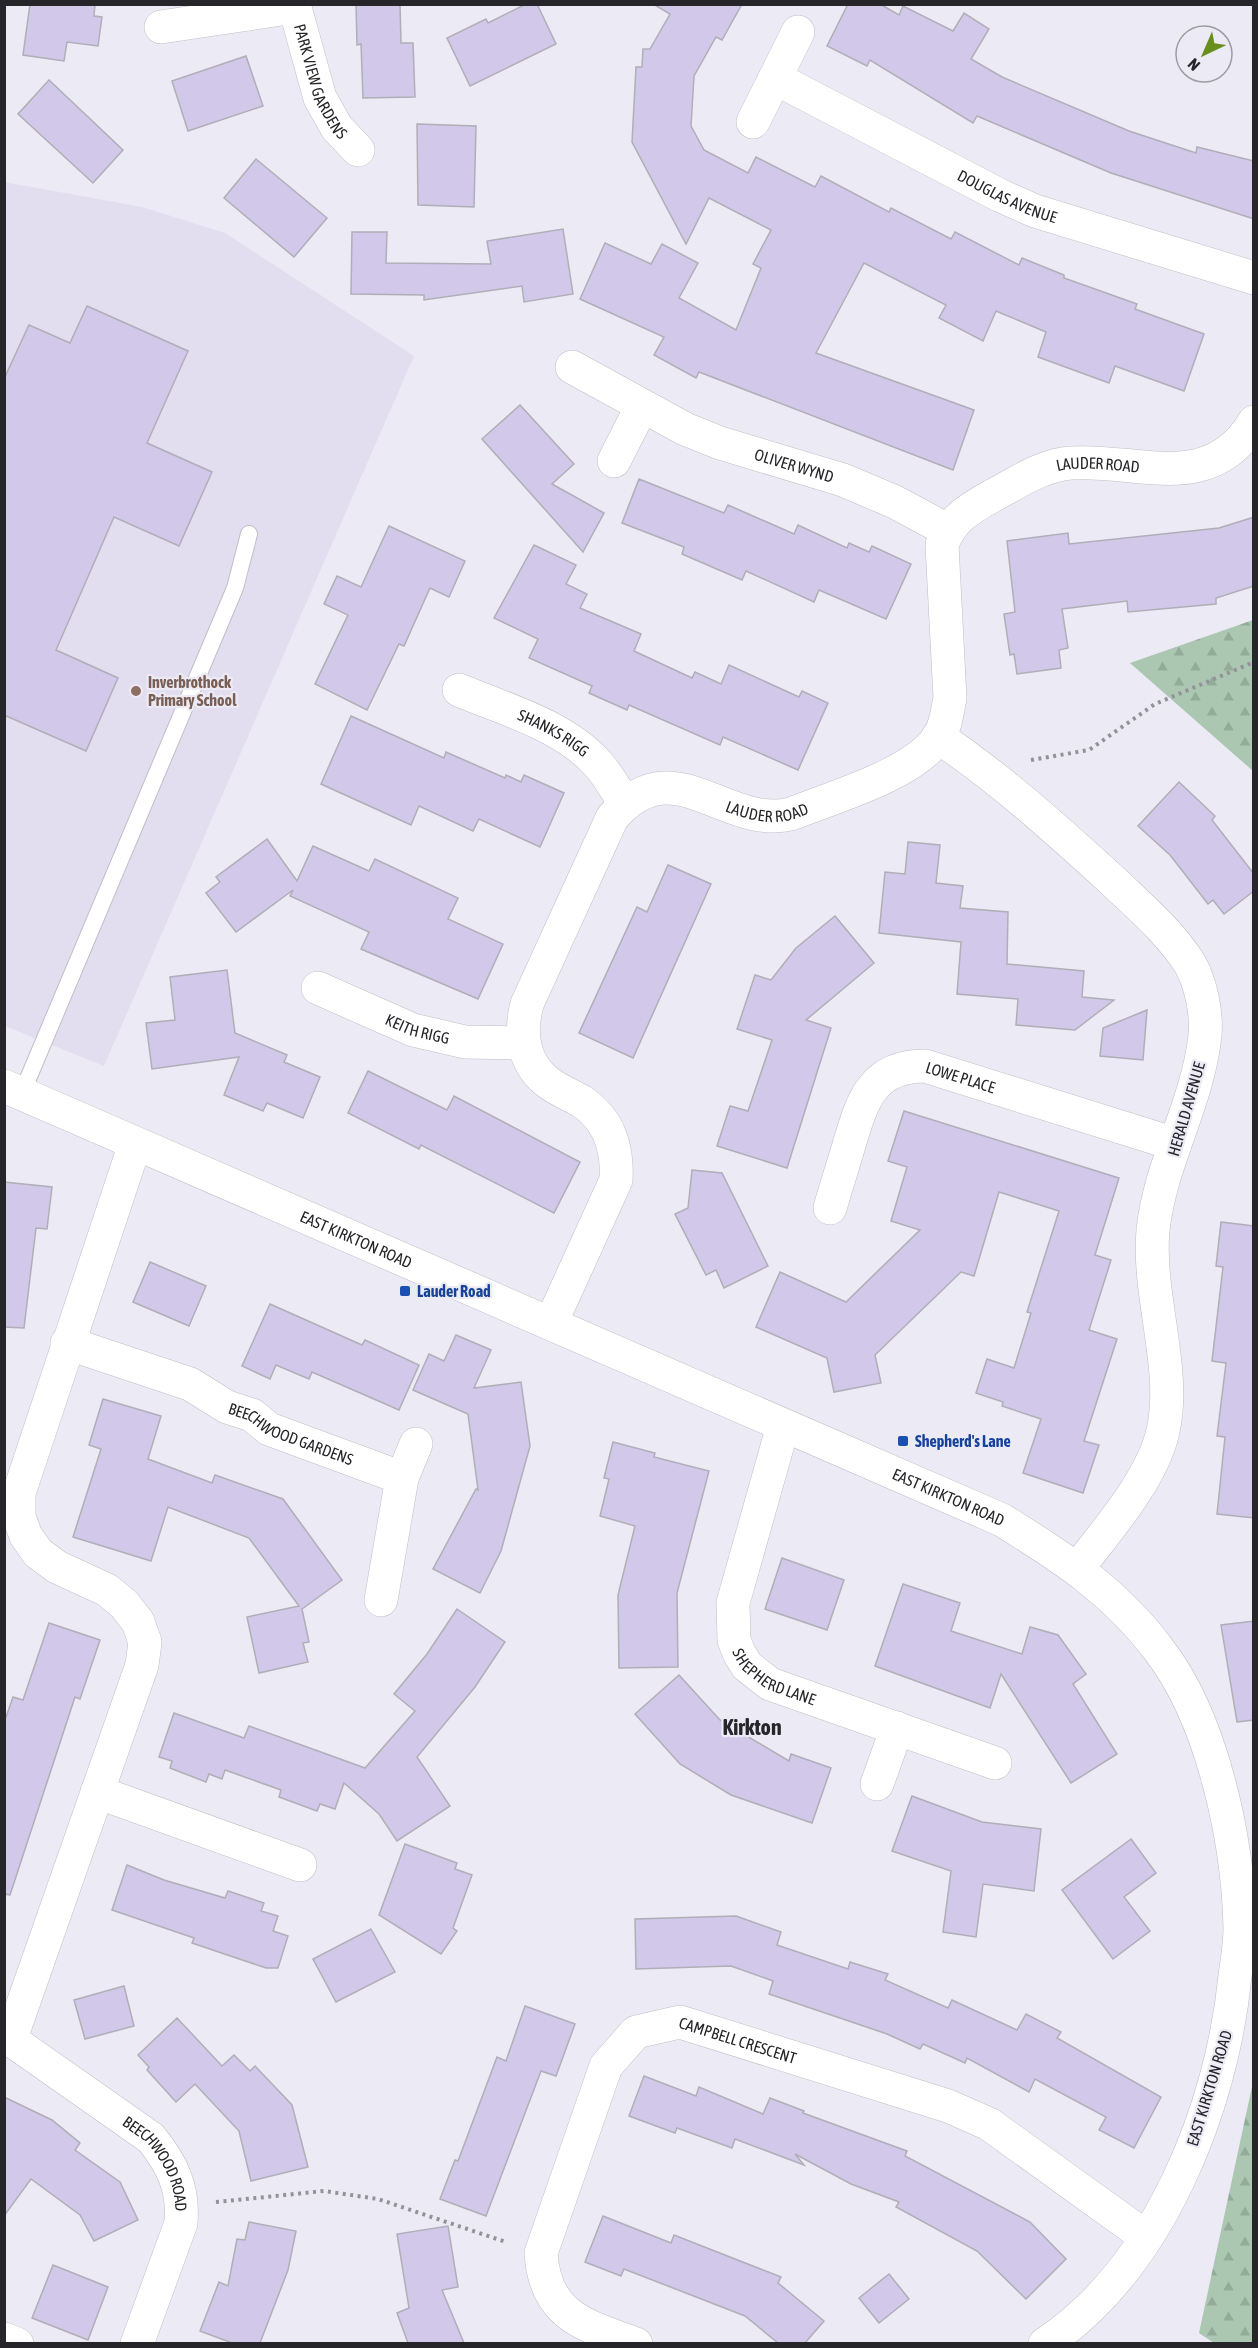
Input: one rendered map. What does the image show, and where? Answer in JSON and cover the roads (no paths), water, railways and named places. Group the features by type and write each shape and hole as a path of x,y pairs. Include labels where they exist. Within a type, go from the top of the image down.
{"street":[{"name":"PARK VIEW GARDENS","path":"161,27 294,6 320,98 338,128 358,150"},
{"path":"753,122 798,32"},
{"name":"DOUGLAS AVENUE","path":"775,78 1001,196 1035,211 1254,278"},
{"name":"OLIVER WYND","path":"572,367 685,429 843,480 895,502 947,530"},
{"path":"614,461 642,406"},
{"name":"LAUDER ROAD","path":"947,530 958,517 1041,470 1069,462 1167,470 1192,468 1211,461 1231,448 1247,433 1254,422"},
{"path":"939,737 950,698 942,565 942,545 947,530"},
{"name":"SHANKS RIGG","path":"459,690 557,732 575,743 599,765 624,802"},
{"name":"LAUDER ROAD","path":"624,802 636,794 652,789 677,787 757,816 776,818 906,767 939,737"},
{"name":"HERALD AVENUE","path":"939,737 979,766 1088,858 1157,922 1191,965 1203,1002 1205,1034 1198,1073 1160,1194 1153,1230 1152,1271 1166,1404 1163,1431 1155,1457 1136,1490 1078,1568"},
{"path":"551,1323 616,1180 617,1158 612,1137 599,1117 584,1102 545,1080 533,1065 523,1043 522,1022 527,1004 612,818 624,802"},
{"name":"KEITH RIGG","path":"318,988 413,1030 465,1042 523,1043"},
{"name":"LOWE PLACE","path":"830,1208 862,1102 873,1086 888,1074 906,1066 924,1066 1176,1144"},
{"name":"EAST KIRKTON ROAD","path":"13,1089 1002,1520 1078,1568 1114,1598 1160,1651 1197,1716 1217,1773 1235,1860 1240,1930 1232,2010 1221,2061 1199,2129 1176,2182 1146,2237 1104,2292 1065,2330 1045,2343"},
{"path":"67,1343 135,1144"},
{"name":"BEECHWOOD GARDENS","path":"67,1343 190,1384 227,1407 252,1415 269,1429 402,1478"},
{"name":"BEECHWOOD ROAD","path":"67,1343 19,1493 19,1517 26,1536 38,1553 57,1567 107,1590 124,1604 138,1622 145,1642 142,1665 8,2037 151,2138 167,2157 179,2182 183,2205 176,2241 137,2343"},
{"name":"SHEPHERD LANE","path":"783,1426 734,1603 734,1640 747,1666 770,1684 995,1763"},
{"path":"381,1600 402,1478 416,1444"},
{"path":"877,1784 897,1728"},
{"path":"97,1792 300,1865"},
{"name":"CAMPBELL CRESCENT","path":"636,2343 581,2323 565,2313 551,2295 542,2274 541,2253 606,2066 636,2032 680,2022 948,2106 989,2124 1146,2237"},
{"path":"4,2339 17,2343"}],"lane":[{"path":"13,1089 235,588 249,534"}],"place":[{"name":"Inverbrothock Primary School","path":"136,691"},
{"name":"Lauder Road","path":"405,1291"},
{"name":"Shepherd's Lane","path":"903,1441"}],"district":[{"name":"Kirkton","path":"752,1727"}]}
